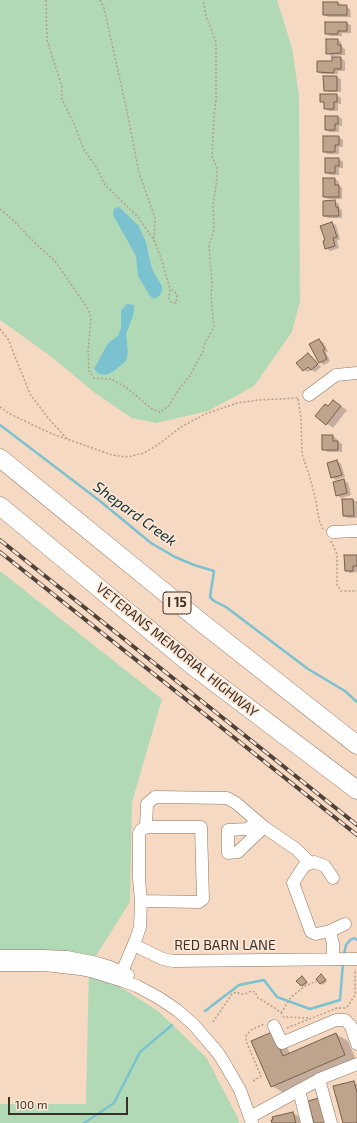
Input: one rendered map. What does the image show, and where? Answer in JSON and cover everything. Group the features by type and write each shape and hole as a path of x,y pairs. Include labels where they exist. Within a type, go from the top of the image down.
{"highway":[{"name":"I 15","path":"0,458 201,622 357,745"},
{"name":"VETERANS MEMORIAL HIGHWAY","path":"0,506 193,666 357,790"}],"street":[{"path":"304,397 336,375 357,373"},
{"path":"329,535 357,531"},
{"path":"146,827 147,804 155,797 227,798 236,803 261,824 296,849 310,863"},
{"path":"121,976 140,927 141,901 139,879 139,833 146,827 201,827 203,899 199,902 141,901"},
{"path":"333,878 325,866 314,862 304,866 293,883 311,932 316,934 330,931 345,924"},
{"path":"330,931 333,944 333,959"},
{"name":"RED BARN LANE","path":"134,945 163,959 173,961 356,959"},
{"path":"0,956 67,957 97,963 177,1010 194,1025 210,1043 225,1064 240,1090 251,1120 319,1079 357,1064"},
{"path":"0,966 66,966 121,976"},
{"path":"275,1025 282,1043 336,1020 345,1020 351,1026 357,1044"},
{"path":"319,1079 331,1123"},
{"path":"299,1090 307,1123"}],"path":[{"path":"46,0 47,40 62,86 62,99 84,150 97,168 105,185 138,217 154,240 170,289 169,298 171,302 176,303 177,295 174,290 170,289"},
{"path":"100,0 106,16 139,173 155,218 154,240"},
{"path":"0,209 54,261 88,309 91,318 88,352 89,371 94,378 111,379 127,388 152,409 160,412 169,406 179,389 190,376 214,327 211,297 212,285 210,245 214,230 213,204 217,180 217,167 212,157 216,100 216,42 206,16 203,0"},
{"path":"0,329 8,339 30,394 48,418 68,440"},
{"path":"0,407 10,414 68,440 112,455 127,457 144,453 159,444 181,427 205,414 237,403 304,397 301,418 302,454 316,501 319,520 321,527 329,535 337,554 337,585 341,590 357,591"},
{"path":"253,1081 261,1076 246,1041 246,1036 251,1030 310,1018 337,1008 347,1007 355,995 356,959"},
{"path":"281,1013 291,997 306,986 317,981"},
{"path":"213,1022 232,994 236,992 242,994 251,991 254,992 258,998 281,1013 284,1017"},
{"path":"275,1025 284,1017 310,1018"}],"green space":[{"path":"0,0 277,0 292,48 299,96 300,301 292,332 254,386 208,411 156,423 132,418 95,393 53,358 0,320"},
{"path":"0,571 162,699 132,802 130,902 89,967 0,970"},
{"path":"89,967 158,1011 206,1057 238,1118 239,1123 0,1123 0,1104 86,1104"}],"water":[{"path":"119,207 138,225 146,242 153,271 162,286 160,295 155,299 150,296 138,276 136,256 113,215 114,209"},
{"path":"127,304 134,305 134,309 126,334 128,352 126,361 114,371 106,375 99,374 94,369 108,343 118,336 121,328 121,310"}],"building":[{"path":"323,2 338,2 338,5 347,5 347,15 323,15"},
{"path":"325,22 347,22 347,31 338,31 338,34 325,34"},
{"path":"326,39 338,39 338,45 341,45 341,53 326,54"},
{"path":"332,57 341,57 341,69 334,69 334,73 317,72 317,61 332,61"},
{"path":"323,76 337,76 337,91 324,91"},
{"path":"320,94 337,94 337,102 334,102 334,109 324,109 324,102 320,102"},
{"path":"325,116 338,116 338,124 335,124 335,130 325,130"},
{"path":"323,136 339,136 339,145 335,145 335,152 323,152"},
{"path":"325,158 339,158 339,166 335,166 335,173 325,173"},
{"path":"323,178 335,178 335,185 339,185 339,197 323,197"},
{"path":"335,200 336,207 338,207 339,216 323,216 323,201"},
{"path":"332,222 337,237 333,238 335,246 325,249 323,241 325,240 320,226"},
{"path":"319,339 325,349 323,350 327,359 319,363 309,344"},
{"path":"308,353 318,364 311,370 308,367 303,371 296,363"},
{"path":"333,400 341,406 326,425 315,416 325,404 328,406"},
{"path":"322,435 333,435 333,441 338,441 338,450 322,450"},
{"path":"337,460 342,475 331,478 327,463"},
{"path":"344,479 347,493 336,496 333,482"},
{"path":"342,499 353,499 354,516 343,516"},
{"path":"344,555 357,555 357,566 353,566 353,571 345,571"},
{"path":"321,974 326,980 320,984 316,979"},
{"path":"302,976 307,982 301,986 296,981"},
{"path":"272,1032 283,1056 336,1033 345,1055 271,1087 251,1041"},
{"path":"354,1081 357,1093 357,1123 343,1123 333,1086"},
{"path":"319,1098 326,1123 314,1123 308,1101"},
{"path":"293,1112 296,1123 272,1123 272,1117"}],"waterway":[{"name":"Shepard Creek","path":"0,425 100,501 151,543 175,557 214,571 210,597 214,601 226,607 308,669 345,691 357,702"},
{"name":"Shepard Creek","path":"344,954 346,945 350,940 354,938 357,940"},
{"name":"Shepard Creek","path":"205,1011 239,985 264,980 277,997 310,1009 340,1000 343,963"},
{"name":"Shepard Creek","path":"84,1123 114,1103 140,1052 172,1025"}],"railway":[{"path":"0,540 357,825"},
{"path":"0,552 357,835"}]}
